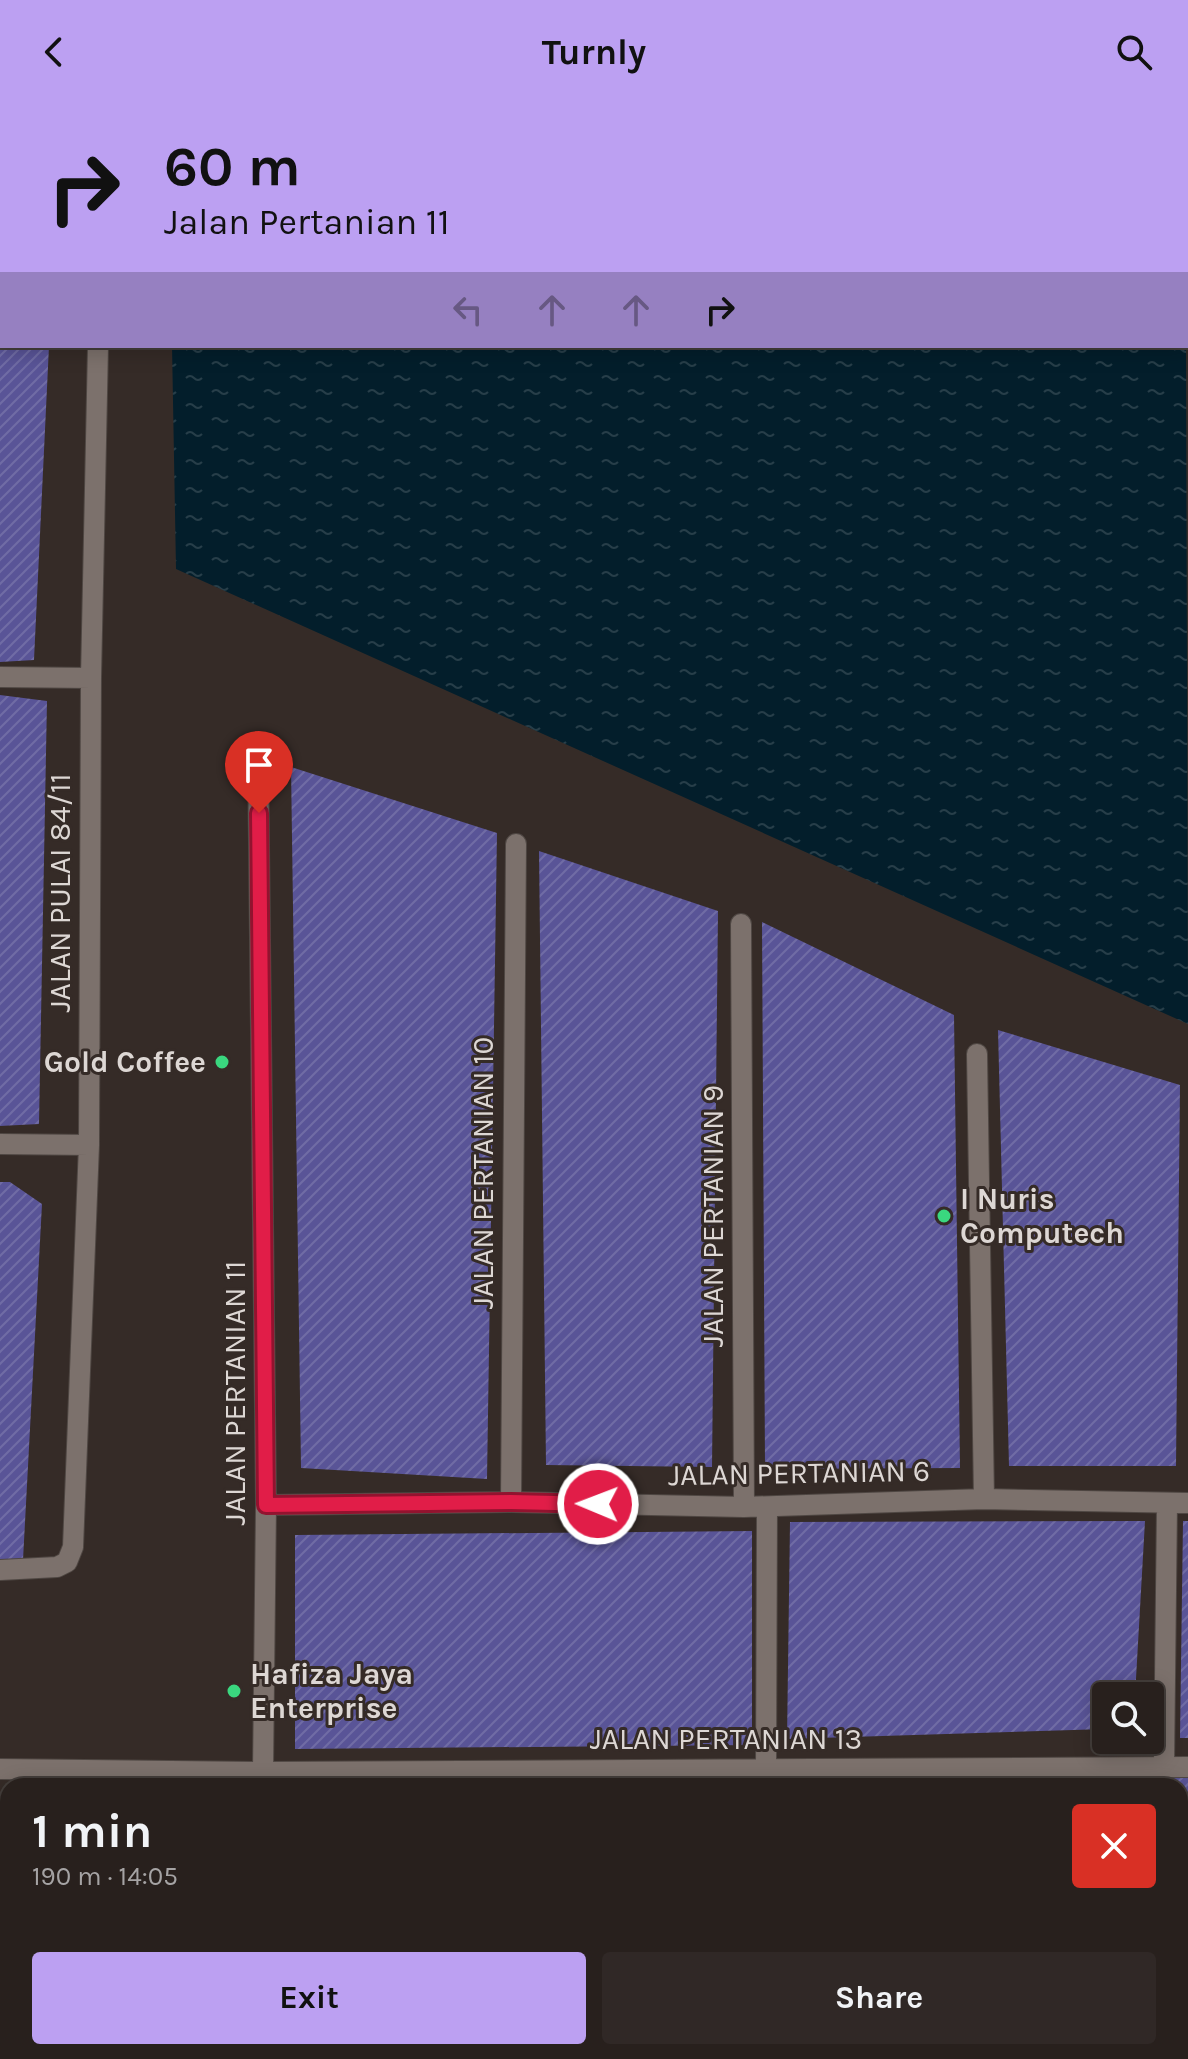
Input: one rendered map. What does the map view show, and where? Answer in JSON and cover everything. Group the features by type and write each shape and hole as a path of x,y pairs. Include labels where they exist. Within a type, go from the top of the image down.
{"street":[{"name":"JALAN PULAI 84/11","path":"0,1570 57,1567 67,1562 73,1547 89,1145 91,678 98,348"},
{"path":"0,677 91,678"},
{"name":"JALAN PERTANIAN 11","path":"258,750 266,1505 263,1772"},
{"name":"JALAN PERTANIAN 10","path":"511,1502 516,844"},
{"name":"JALAN PERTANIAN 9","path":"741,924 744,1507"},
{"path":"977,1054 984,1499"},
{"path":"0,1144 89,1145"},
{"name":"JALAN PERTANIAN 6","path":"266,1505 511,1502 767,1507 984,1499 1188,1503"},
{"path":"1164,1767 1167,1503"},
{"path":"766,1769 767,1507"},
{"name":"JALAN PERTANIAN 13","path":"263,1772 529,1778 766,1769 1112,1777 1164,1767 1188,1767"},
{"path":"0,1769 86,1778 263,1772"}],"water":[{"path":"172,348 1186,348 1188,1024 176,569"}],"building":[{"path":"0,348 49,348 34,660 0,662"},
{"path":"0,695 47,701 39,1124 0,1126"},
{"path":"291,767 497,833 487,1479 301,1468"},
{"path":"539,851 718,911 712,1467 546,1465"},
{"path":"762,922 954,1015 960,1468 765,1469"},
{"path":"998,1030 1180,1085 1176,1466 1009,1466"},
{"path":"0,1182 10,1182 42,1204 23,1560 0,1559"},
{"path":"1145,1521 1136,1682 1092,1682 1092,1729 787,1739 790,1522"},
{"path":"1183,1521 1188,1521 1188,1738 1180,1738"},
{"path":"752,1531 752,1745 295,1749 295,1535"},
{"path":"622,1774 1087,1776 1087,1778 622,1778"},
{"path":"1129,1776 1188,1777 1188,1778"}],"place":[{"name":"Gold Coffee","path":"222,1062"},
{"name":"I Nuris Computech","path":"944,1216"},
{"name":"Hafiza Jaya Enterprise","path":"234,1691"}],"route":[{"path":"259,813 266,1505 598,1504"}]}
